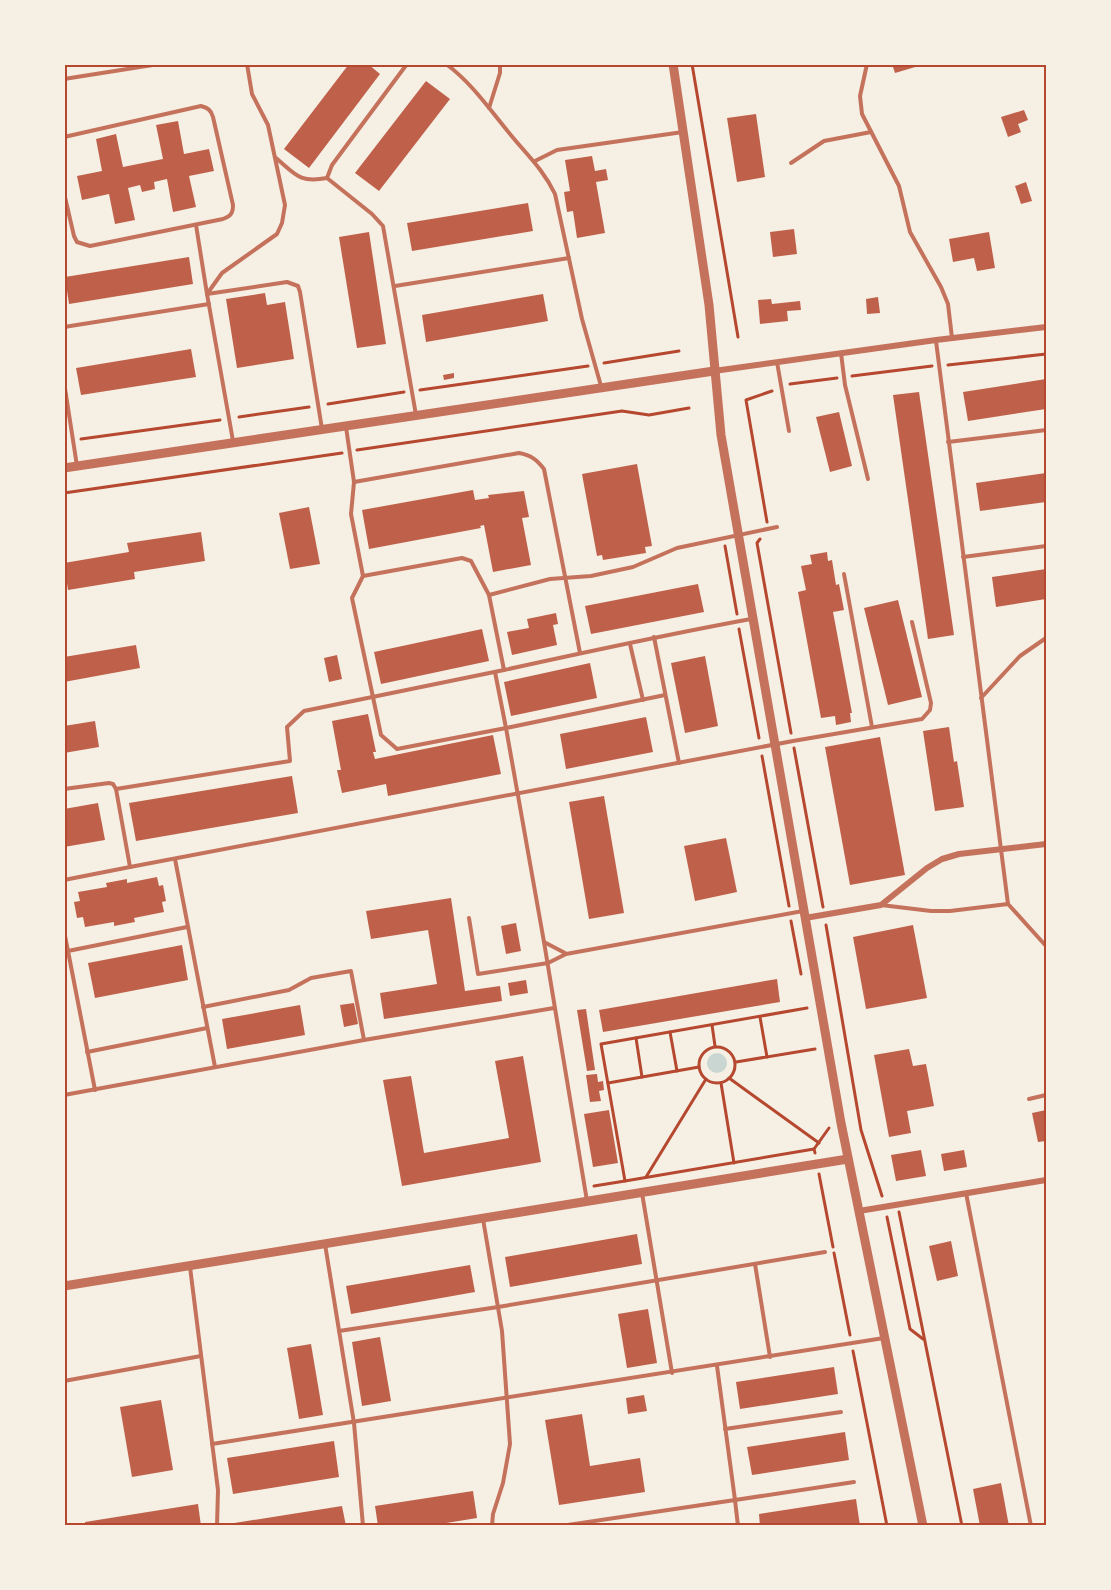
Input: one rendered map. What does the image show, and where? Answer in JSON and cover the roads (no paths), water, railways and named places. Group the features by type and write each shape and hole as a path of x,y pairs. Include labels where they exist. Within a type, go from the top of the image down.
{"street":[{"path":"673,64 710,305 721,435 738,536 848,1159 923,1526"},
{"path":"64,468 777,361 1047,327"},
{"path":"805,915 824,915 880,905 927,867 959,854 1047,844"},
{"path":"64,1286 848,1159"},
{"path":"859,1210 1047,1180"}],"lane":[{"path":"64,79 159,64"},
{"path":"207,294 222,273 277,234 282,223 285,205 276,158 268,125 252,94 247,64"},
{"path":"327,178 332,165 407,64"},
{"path":"446,64 472,87 546,175 555,194 582,319 601,388"},
{"path":"489,108 500,73 500,64"},
{"path":"867,64 860,106 898,186 910,232 948,304 952,338"},
{"path":"64,137 201,106 207,107 213,117 233,205 229,217 223,219 90,246 77,242 64,194"},
{"path":"535,161 556,150 684,132"},
{"path":"791,163 824,141 871,132"},
{"path":"276,158 299,177 314,181 327,178"},
{"path":"327,178 372,214 383,226 417,416"},
{"path":"195,225 233,442"},
{"path":"395,286 569,258"},
{"path":"207,294 287,282 298,286 322,430"},
{"path":"64,327 209,304"},
{"path":"936,340 1008,904 1047,946"},
{"path":"840,353 843,377 868,479"},
{"path":"777,361 789,431"},
{"path":"64,382 77,466"},
{"path":"346,426 354,482 351,514 363,576 352,598 381,735 397,749 666,695"},
{"path":"948,442 1047,430"},
{"path":"354,482 519,453 528,454 537,460 544,469 580,653"},
{"path":"489,595 550,579 591,576 633,567 677,548 777,527"},
{"path":"963,557 1047,546"},
{"path":"363,576 462,558 471,561 489,595 504,670"},
{"path":"843,574 872,727"},
{"path":"116,789 290,761 288,727 304,711 630,644 654,637 753,619"},
{"path":"64,880 760,747 916,721 927,716 931,703 912,622"},
{"path":"654,637 679,763"},
{"path":"981,698 1020,656 1047,638"},
{"path":"630,644 643,700"},
{"path":"495,672 519,794 587,1202"},
{"path":"64,789 113,784 116,789 130,867"},
{"path":"175,859 215,1067"},
{"path":"880,905 950,911 1008,904"},
{"path":"469,918 478,974 548,963 566,954 790,914 805,915"},
{"path":"66,952 187,927"},
{"path":"64,931 66,952 95,1090"},
{"path":"544,942 566,954"},
{"path":"203,1007 289,990 311,978 351,971 364,1040"},
{"path":"64,1095 554,1008"},
{"path":"87,1052 207,1028"},
{"path":"1029,1099 1047,1095"},
{"path":"642,1192 672,1372"},
{"path":"966,1192 1031,1526"},
{"path":"483,1218 498,1307 510,1444 508,1462 493,1514 492,1526"},
{"path":"325,1243 354,1423 363,1526"},
{"path":"339,1331 498,1307 825,1252"},
{"path":"755,1264 770,1357"},
{"path":"190,1265 218,1490 218,1526"},
{"path":"212,1444 507,1399 885,1337"},
{"path":"64,1381 201,1356"},
{"path":"717,1365 738,1526"},
{"path":"725,1430 841,1412"},
{"path":"561,1526 854,1482"}]}
